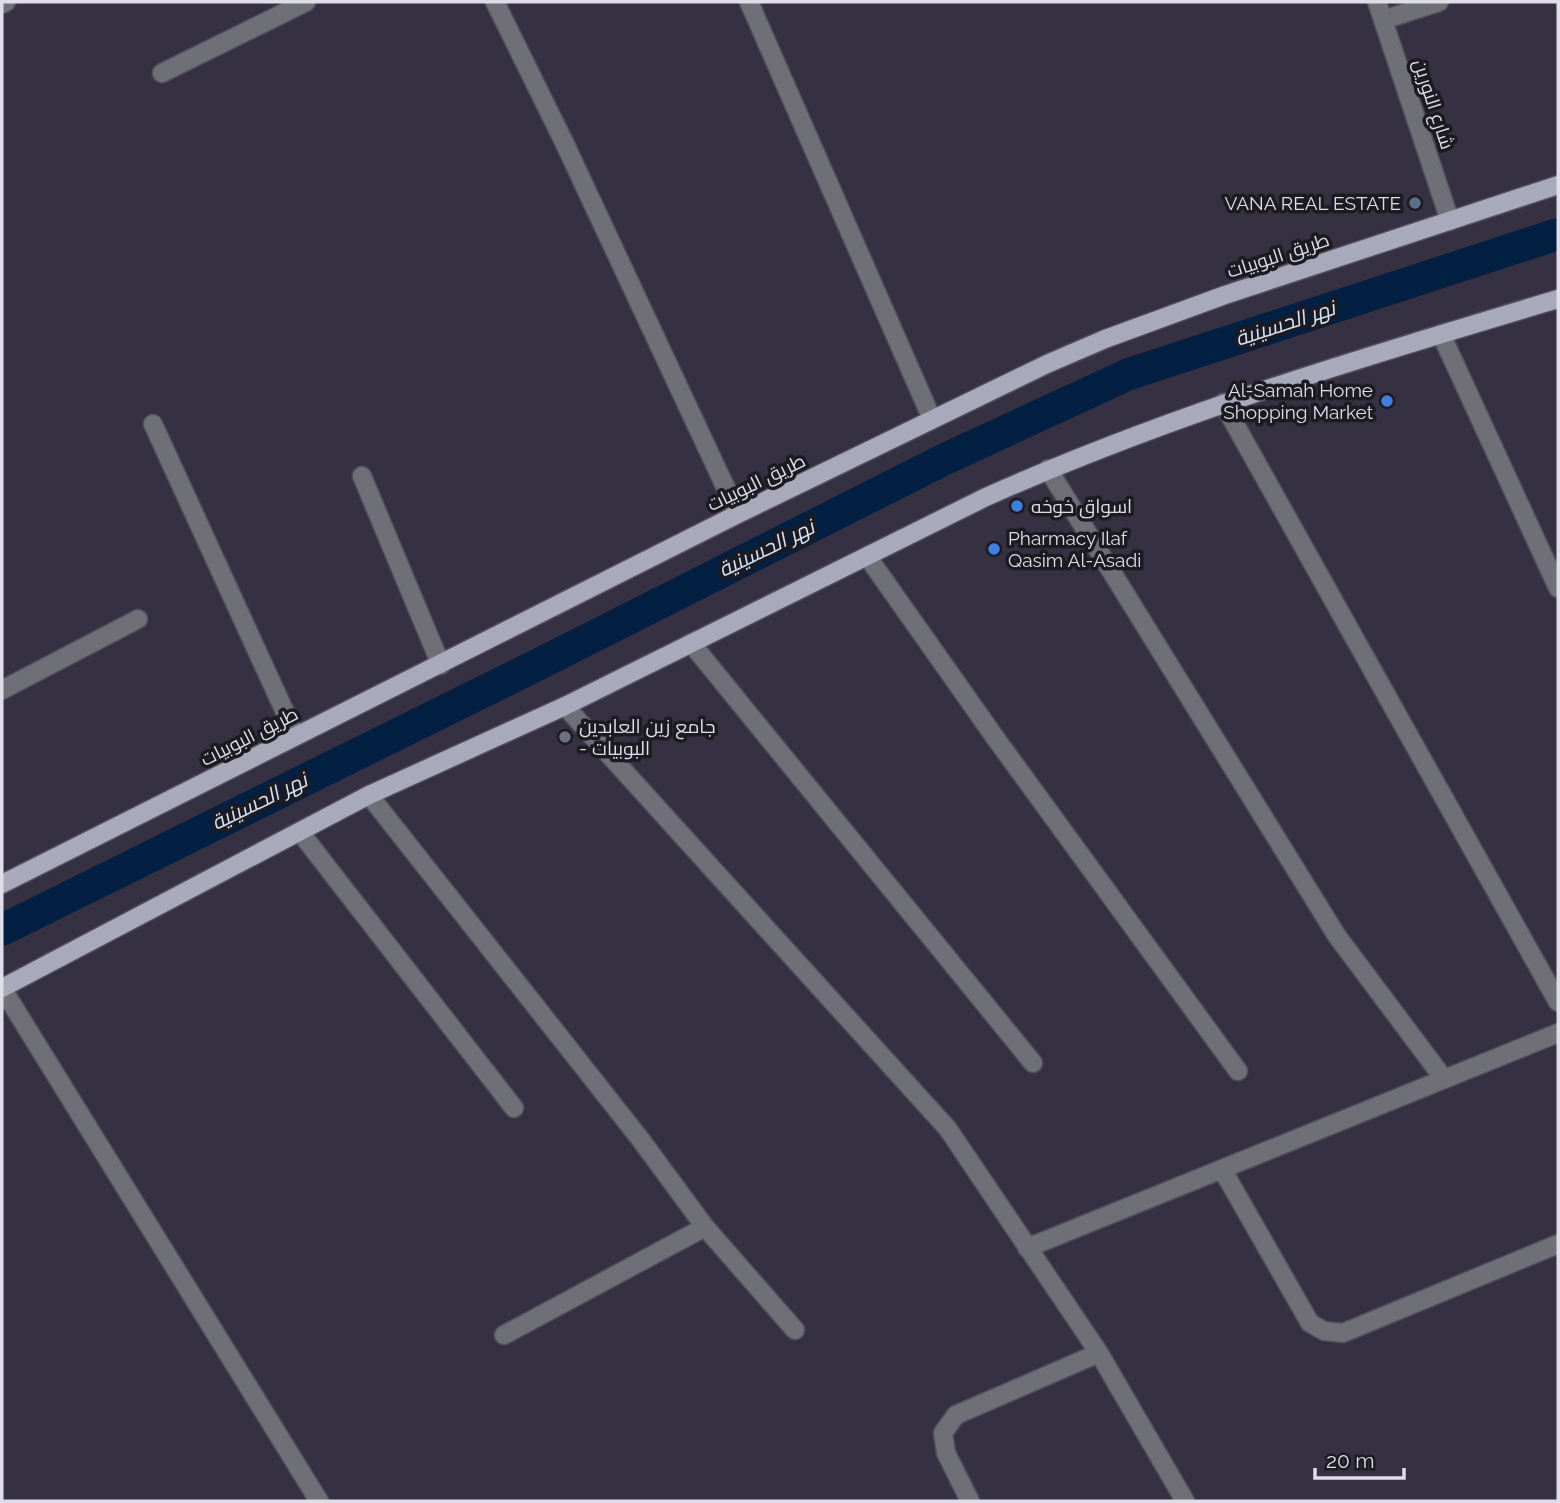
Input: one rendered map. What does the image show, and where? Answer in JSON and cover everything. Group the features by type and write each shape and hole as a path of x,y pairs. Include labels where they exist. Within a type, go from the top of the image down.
{"main road":[{"name":"طريق البوبيات","path":"2,884 989,390 1105,339 1225,295 1558,185"},
{"path":"2,988 369,795 565,706 986,497 1048,469 1124,438 1223,403 1558,299"}],"street":[{"path":"162,73 306,2"},
{"path":"495,2 564,142 738,514"},
{"path":"749,2 932,419"},
{"name":"شارع النورين","path":"1377,2 1450,221"},
{"path":"1383,20 1439,2"},
{"path":"1441,334 1558,588"},
{"path":"1223,403 1558,1002"},
{"path":"153,424 296,736"},
{"path":"1048,469 1337,936 1444,1079"},
{"path":"362,477 441,665"},
{"path":"867,556 994,736 1238,1071"},
{"path":"2,690 138,619"},
{"path":"691,643 1033,1063"},
{"path":"565,706 948,1129 1099,1353 1185,1501"},
{"path":"369,795 641,1140 705,1227 795,1330"},
{"path":"300,832 514,1108"},
{"path":"2,988 319,1501"},
{"path":"1027,1248 1558,1033"},
{"path":"1222,1169 1310,1323 1324,1331 1343,1333 1558,1244"},
{"path":"505,1335 705,1227"},
{"path":"970,1501 946,1453 943,1433 956,1415 1099,1353"}],"waterway":[{"name":"نهر الحسينية","path":"2,930 945,459 1129,374 1558,234"}],"place":[{"name":"VANA REAL ESTATE","path":"1415,203"},
{"name":"Al-Samah Home Shopping Market","path":"1387,401"},
{"name":"اسواق خوخه","path":"1017,506"},
{"name":"Pharmacy Ilaf Qasim Al-Asadi","path":"994,549"},
{"name":"جامع زين العابدين - البوبيات","path":"565,737"}]}
